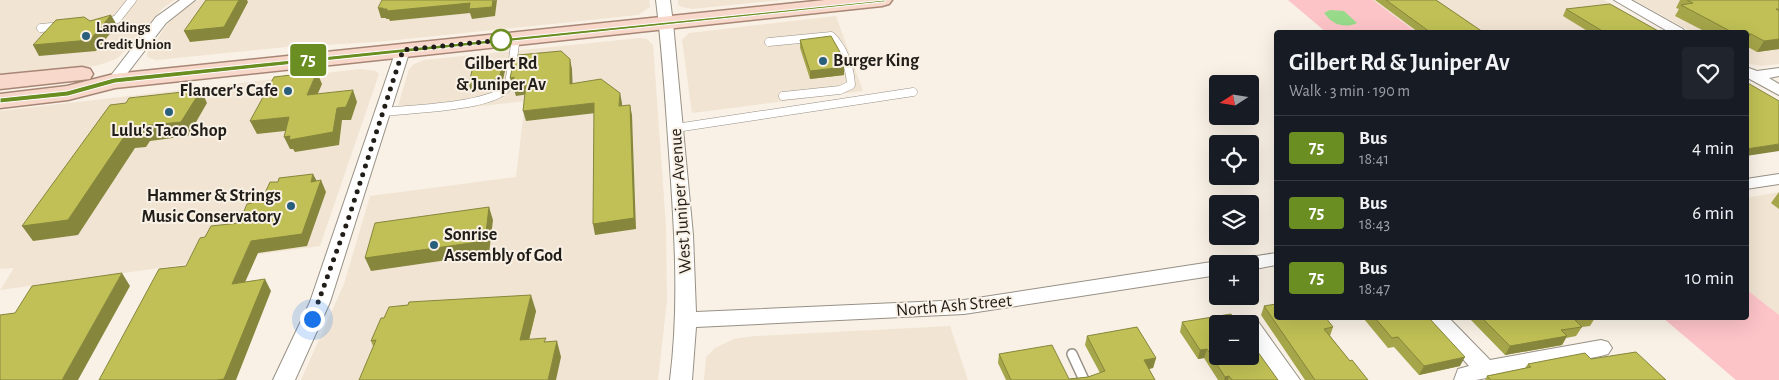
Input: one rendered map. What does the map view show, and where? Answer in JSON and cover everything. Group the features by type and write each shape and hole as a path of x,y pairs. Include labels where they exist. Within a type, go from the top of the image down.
{"main road":[{"path":"0,101 68,94 114,81 882,0"},
{"path":"0,82 83,74 114,81"}],"street":[{"path":"114,81 162,20 188,0"},
{"name":"West Juniper Avenue","path":"664,0 676,128 686,274 688,320 681,380"},
{"path":"1621,0 1674,30"},
{"path":"284,380 320,302 403,50"},
{"path":"1750,74 1779,72"},
{"path":"1750,74 1779,90"},
{"path":"1749,184 1779,179"},
{"path":"1259,262 1274,259"},
{"name":"North Ash Street","path":"688,320 964,308 1209,269"},
{"path":"1438,320 1472,375 1601,348"},
{"path":"1259,338 1289,380"}],"lane":[{"path":"96,24 113,20 119,16 132,0"},
{"path":"40,29 71,26"},
{"path":"769,42 784,39 831,36 837,40 851,78 851,85 840,90 783,96"},
{"path":"384,112 478,102 495,97 507,88 516,38"},
{"path":"676,128 847,99 913,92"},
{"path":"1072,354 1084,380"}],"shaded area":[{"path":"0,0 175,0 163,8 119,57 113,60 96,66 0,75"},
{"path":"198,0 649,0 650,7 638,15 377,42 286,47 156,60 147,57 147,53 169,22 187,6"},
{"path":"678,0 782,0 692,9 678,5"},
{"path":"1288,0 1373,0 1413,30 1324,30"},
{"path":"1373,0 1604,0 1657,30 1413,30"},
{"path":"1634,0 1779,0 1779,64 1761,66 1749,64 1749,30 1688,30"},
{"path":"1330,10 1344,11 1357,23 1347,26 1335,23 1324,13"},
{"path":"836,16 863,91 692,113 682,40 689,33"},
{"path":"640,38 647,39 653,45 666,226 667,300 658,380 301,380 344,284 370,196 516,177 525,101 395,116 409,69 414,64 424,60"},
{"path":"360,69 376,71 379,74 320,246 0,290 14,268 0,269 0,111"},
{"path":"1779,192 1779,315 1749,291 1749,197"},
{"path":"1749,291 1779,315 1779,380 1736,380 1665,320 1749,320"},
{"path":"950,326 968,380 704,380 706,357 715,348 734,339 755,336"}],"building":[{"path":"206,0 239,0 224,27 184,31"},
{"path":"382,0 493,0 492,7 469,9 470,3 387,11 387,9 378,8"},
{"path":"1386,0 1436,0 1480,30 1427,30"},
{"path":"1687,0 1779,0 1779,9 1776,9 1779,11 1779,39 1764,41 1749,34 1749,30 1728,30 1681,5 1693,3"},
{"path":"1610,4 1656,30 1601,30 1566,9"},
{"path":"111,15 90,40 33,45 56,20 84,17 90,21"},
{"name":"Burger King","path":"831,36 840,52 844,67 810,71 800,40"},
{"path":"561,51 570,59 570,84 601,79 620,93 619,106 630,105 634,218 593,224 594,103 523,111 526,84 513,86 514,77 510,78 514,60 517,60 518,55"},
{"path":"503,63 500,75 494,80 469,84 473,66"},
{"path":"317,72 307,95 353,90 346,107 337,108 333,132 289,140 290,136 284,137 289,117 250,121 274,77"},
{"path":"1749,84 1779,101 1779,144 1749,149"},
{"path":"201,90 181,122 142,126 138,133 126,134 68,220 22,226 110,105 126,103 129,98"},
{"path":"313,174 311,182 321,180 302,234 251,241 232,284 265,279 224,379 99,380 159,269 186,266 200,238 205,237 211,226 239,223 247,204 252,203 256,195 265,193 270,182 278,182 279,178"},
{"path":"489,207 485,241 365,258 375,223"},
{"path":"122,273 62,380 0,380 0,315 15,313 32,286"},
{"path":"531,295 520,340 546,338 544,342 557,341 548,380 359,380 376,340 371,341 381,318 384,318 389,307 408,305 409,302"},
{"path":"1274,304 1274,320 1328,320 1333,327 1324,329 1368,380 1315,380 1264,306"},
{"path":"1209,318 1209,352 1207,349 1200,350 1182,322"},
{"path":"1377,320 1431,320 1465,357 1424,366 1398,337 1392,338"},
{"path":"1484,320 1575,320 1582,327 1561,330 1567,336 1510,346"},
{"path":"1137,327 1156,358 1144,360 1155,380 1011,380 999,354 1052,345 1069,379 1088,377 1105,371 1087,336"},
{"path":"1636,352 1666,380 1491,380 1487,376 1531,367 1528,364 1585,353 1591,359"},
{"path":"1259,354 1278,380 1232,380 1229,376 1225,377 1217,365 1259,365"}],"bus line":[{"name":"75","path":"0,101 68,94 114,81 882,0"}],"place":[{"name":"Landings Credit Union","path":"86,36"},
{"name":"Gilbert Rd & Juniper Av","path":"501,40"},
{"name":"Burger King","path":"823,61"},
{"name":"Flancer's Cafe","path":"288,91"},
{"name":"Lulu's Taco Shop","path":"169,112"},
{"name":"Hammer & Strings Music Conservatory","path":"291,206"},
{"name":"Sonrise Assembly of God","path":"434,245"}],"route":[{"path":"312,319 320,302 348,220 403,50 503,40 501,40"}]}
